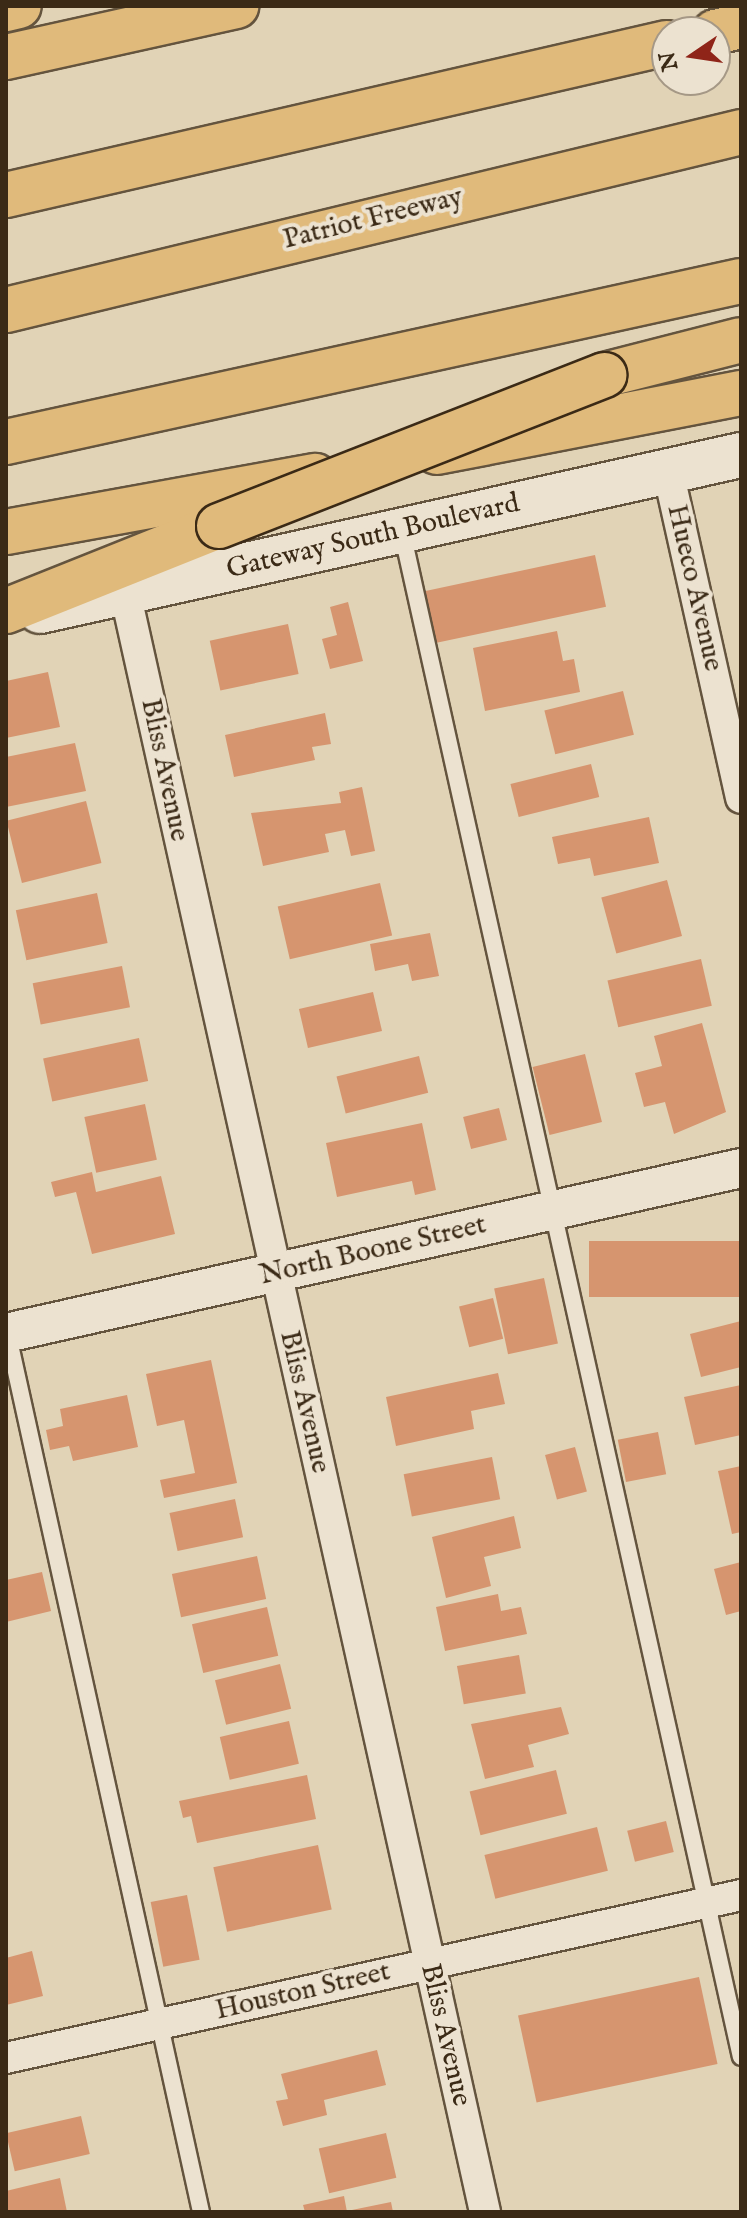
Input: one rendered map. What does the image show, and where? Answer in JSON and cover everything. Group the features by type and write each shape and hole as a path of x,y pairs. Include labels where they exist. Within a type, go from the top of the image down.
{"highway":[{"path":"6,9 19,6"},
{"path":"6,57 236,6"},
{"path":"6,195 651,47"},
{"name":"Patriot Freeway","path":"6,310 741,132"},
{"path":"6,442 741,281"},
{"path":"6,611 604,375 741,340"},
{"path":"6,532 741,393"}],"main road":[{"name":"Gateway South Boulevard","path":"6,619 741,455"}],"street":[{"name":"Hueco Avenue","path":"668,471 741,798"},
{"name":"Bliss Avenue","path":"125,592 485,2212"},
{"name":"North Boone Street","path":"7,1330 741,1168"},
{"name":"Houston Street","path":"6,2058 741,1895"}],"lane":[{"path":"402,530 550,1211 741,2057"},
{"path":"7,1330 201,2212"}],"building":[{"path":"595,555 606,607 432,644 421,592"},
{"path":"348,602 363,661 330,669 322,639 337,635 330,607"},
{"path":"288,624 299,674 220,691 210,641"},
{"path":"557,631 563,661 574,659 580,692 485,711 473,648"},
{"path":"48,672 60,727 6,738 6,681"},
{"path":"623,691 634,735 555,754 544,711"},
{"path":"325,713 331,744 312,747 315,760 234,777 225,735"},
{"path":"75,743 86,791 6,807 6,757"},
{"path":"591,764 599,797 519,817 510,784"},
{"path":"362,787 375,851 351,856 345,830 325,834 329,852 263,866 251,813 341,803 339,792"},
{"path":"86,801 101,863 22,883 6,821"},
{"path":"649,817 659,863 594,876 590,858 558,864 552,837"},
{"path":"667,880 682,936 616,954 601,898"},
{"path":"380,883 392,936 290,959 278,907"},
{"path":"97,893 108,943 26,960 16,910"},
{"path":"430,933 439,976 412,981 408,964 375,971 370,944"},
{"path":"701,959 712,1006 618,1027 607,981"},
{"path":"122,966 130,1007 41,1025 33,983"},
{"path":"373,992 382,1031 308,1048 299,1009"},
{"path":"702,1023 726,1112 674,1134 665,1102 644,1107 635,1073 662,1066 654,1036"},
{"path":"139,1038 148,1081 52,1101 43,1058"},
{"path":"585,1054 602,1122 550,1135 533,1067"},
{"path":"419,1056 428,1093 346,1113 337,1077"},
{"path":"145,1104 157,1160 96,1173 84,1117"},
{"path":"499,1108 507,1140 471,1149 463,1117"},
{"path":"422,1123 436,1190 415,1195 412,1181 337,1197 326,1143"},
{"path":"92,1172 96,1192 161,1176 175,1234 92,1254 76,1192 55,1197 51,1182"},
{"path":"589,1241 741,1241 741,1297 589,1297"},
{"path":"544,1278 558,1344 508,1354 494,1289"},
{"path":"493,1298 503,1339 469,1347 459,1306"},
{"path":"741,1321 741,1367 701,1377 690,1334"},
{"path":"211,1360 237,1483 164,1498 160,1480 195,1473 184,1420 157,1426 146,1374"},
{"path":"498,1373 505,1404 471,1411 474,1429 396,1446 386,1397"},
{"path":"741,1385 741,1435 695,1445 684,1397"},
{"path":"127,1395 138,1447 73,1461 69,1446 50,1450 46,1430 63,1426 60,1409"},
{"path":"658,1432 666,1474 626,1482 618,1440"},
{"path":"575,1447 587,1491 557,1499 545,1455"},
{"path":"492,1457 500,1499 412,1516 404,1474"},
{"path":"741,1466 741,1532 732,1534 718,1471"},
{"path":"235,1499 243,1537 178,1551 169,1513"},
{"path":"514,1516 521,1548 484,1557 491,1586 446,1598 432,1537"},
{"path":"257,1556 266,1599 181,1617 172,1574"},
{"path":"741,1562 741,1611 726,1615 714,1569"},
{"path":"42,1572 51,1611 6,1622 6,1580"},
{"path":"498,1594 501,1611 521,1607 527,1634 445,1651 436,1607"},
{"path":"267,1607 278,1656 203,1673 192,1624"},
{"path":"519,1655 526,1693 464,1704 457,1666"},
{"path":"280,1664 291,1709 226,1725 215,1680"},
{"path":"561,1707 569,1734 528,1745 534,1767 485,1779 471,1724"},
{"path":"289,1721 299,1764 230,1780 220,1737"},
{"path":"556,1770 567,1814 481,1835 470,1792"},
{"path":"307,1775 316,1819 197,1843 191,1816 183,1818 179,1801"},
{"path":"666,1821 674,1852 635,1862 627,1831"},
{"path":"597,1827 608,1871 495,1899 484,1855"},
{"path":"318,1845 332,1910 227,1932 213,1867"},
{"path":"187,1895 200,1960 163,1967 151,1902"},
{"path":"32,1951 43,1996 6,2005 6,1958"},
{"path":"699,1977 718,2064 537,2103 518,2015"},
{"path":"377,2050 386,2085 324,2100 327,2115 283,2126 276,2101 288,2099 281,2074"},
{"path":"81,2116 90,2154 15,2171 6,2133"},
{"path":"386,2133 396,2178 329,2193 319,2149"},
{"path":"60,2178 67,2212 6,2212 6,2191"},
{"path":"344,2196 347,2212 305,2212 303,2205"},
{"path":"391,2202 393,2212 347,2212 347,2211"}]}
